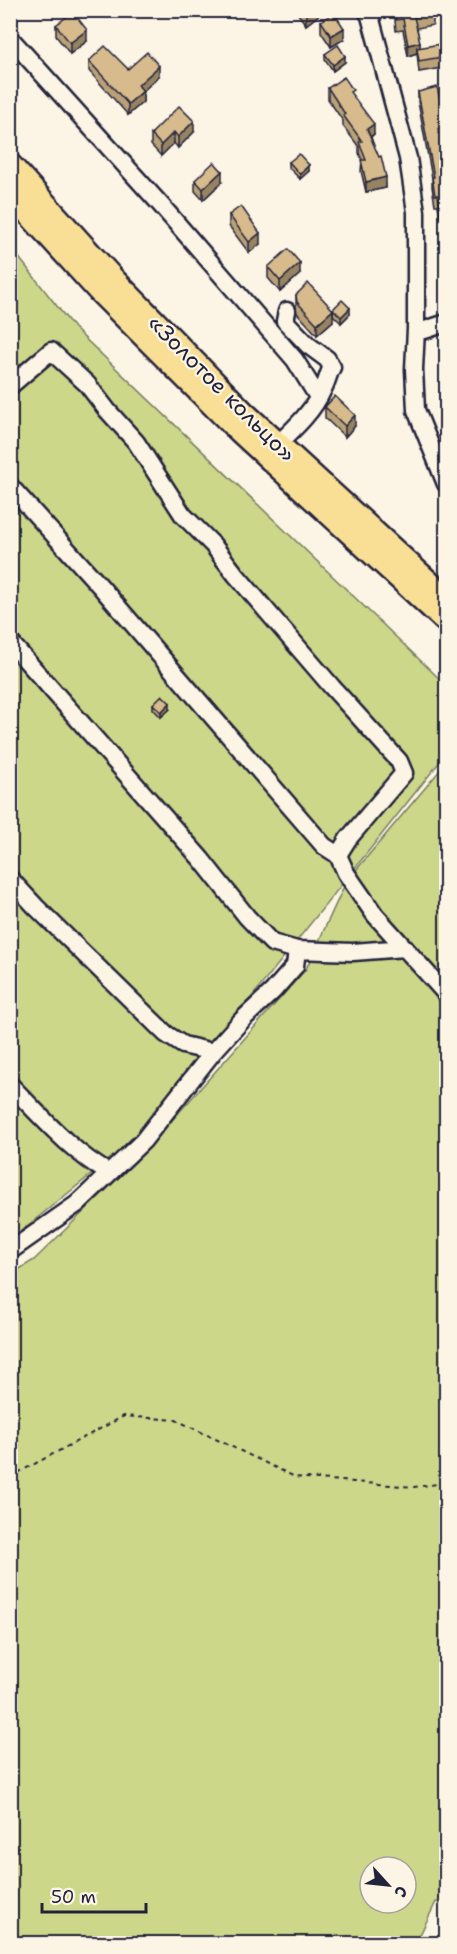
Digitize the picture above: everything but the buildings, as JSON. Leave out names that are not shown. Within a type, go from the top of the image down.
[{"type":"highway","name":"«Золотое кольцо»","points":[[10,165],[114,280],[243,412],[447,598]]},
{"type":"highway","name":"«Золотое кольцо»","points":[[10,193],[100,292],[232,424],[447,621]]},
{"type":"street","points":[[366,10],[370,16],[390,84],[408,158],[416,212],[414,369],[416,410],[447,484]]},
{"type":"street","points":[[10,38],[160,204],[295,360],[318,397]]},
{"type":"street","points":[[278,444],[308,413],[332,367],[327,359],[308,345],[285,321],[287,311]]},
{"type":"street","points":[[416,329],[424,330],[447,323]]},
{"type":"street","points":[[10,386],[51,351],[87,384],[106,410],[136,442],[183,515],[213,545],[332,687],[399,760],[404,773],[348,839],[338,855]]},
{"type":"street","points":[[10,486],[100,586],[324,846],[338,855],[346,873],[375,915],[447,994]]},
{"type":"street","points":[[10,642],[272,943],[297,950],[353,952],[405,948]]},
{"type":"street","points":[[10,879],[166,1034],[183,1045],[213,1052]]},
{"type":"street","points":[[10,1251],[77,1204],[143,1141],[213,1052],[295,966],[297,950]]},
{"type":"street","points":[[10,1085],[76,1150],[108,1173]]},
{"type":"path","points":[[10,1477],[124,1416],[176,1420],[295,1477],[414,1487],[447,1483]]},
{"type":"green space","points":[[10,246],[74,328],[446,685],[446,754],[144,1132],[11,1239]]},
{"type":"green space","points":[[446,763],[446,1904],[436,1902],[416,1943],[11,1943],[10,1275],[34,1260],[136,1161],[306,969],[346,882]]}]
